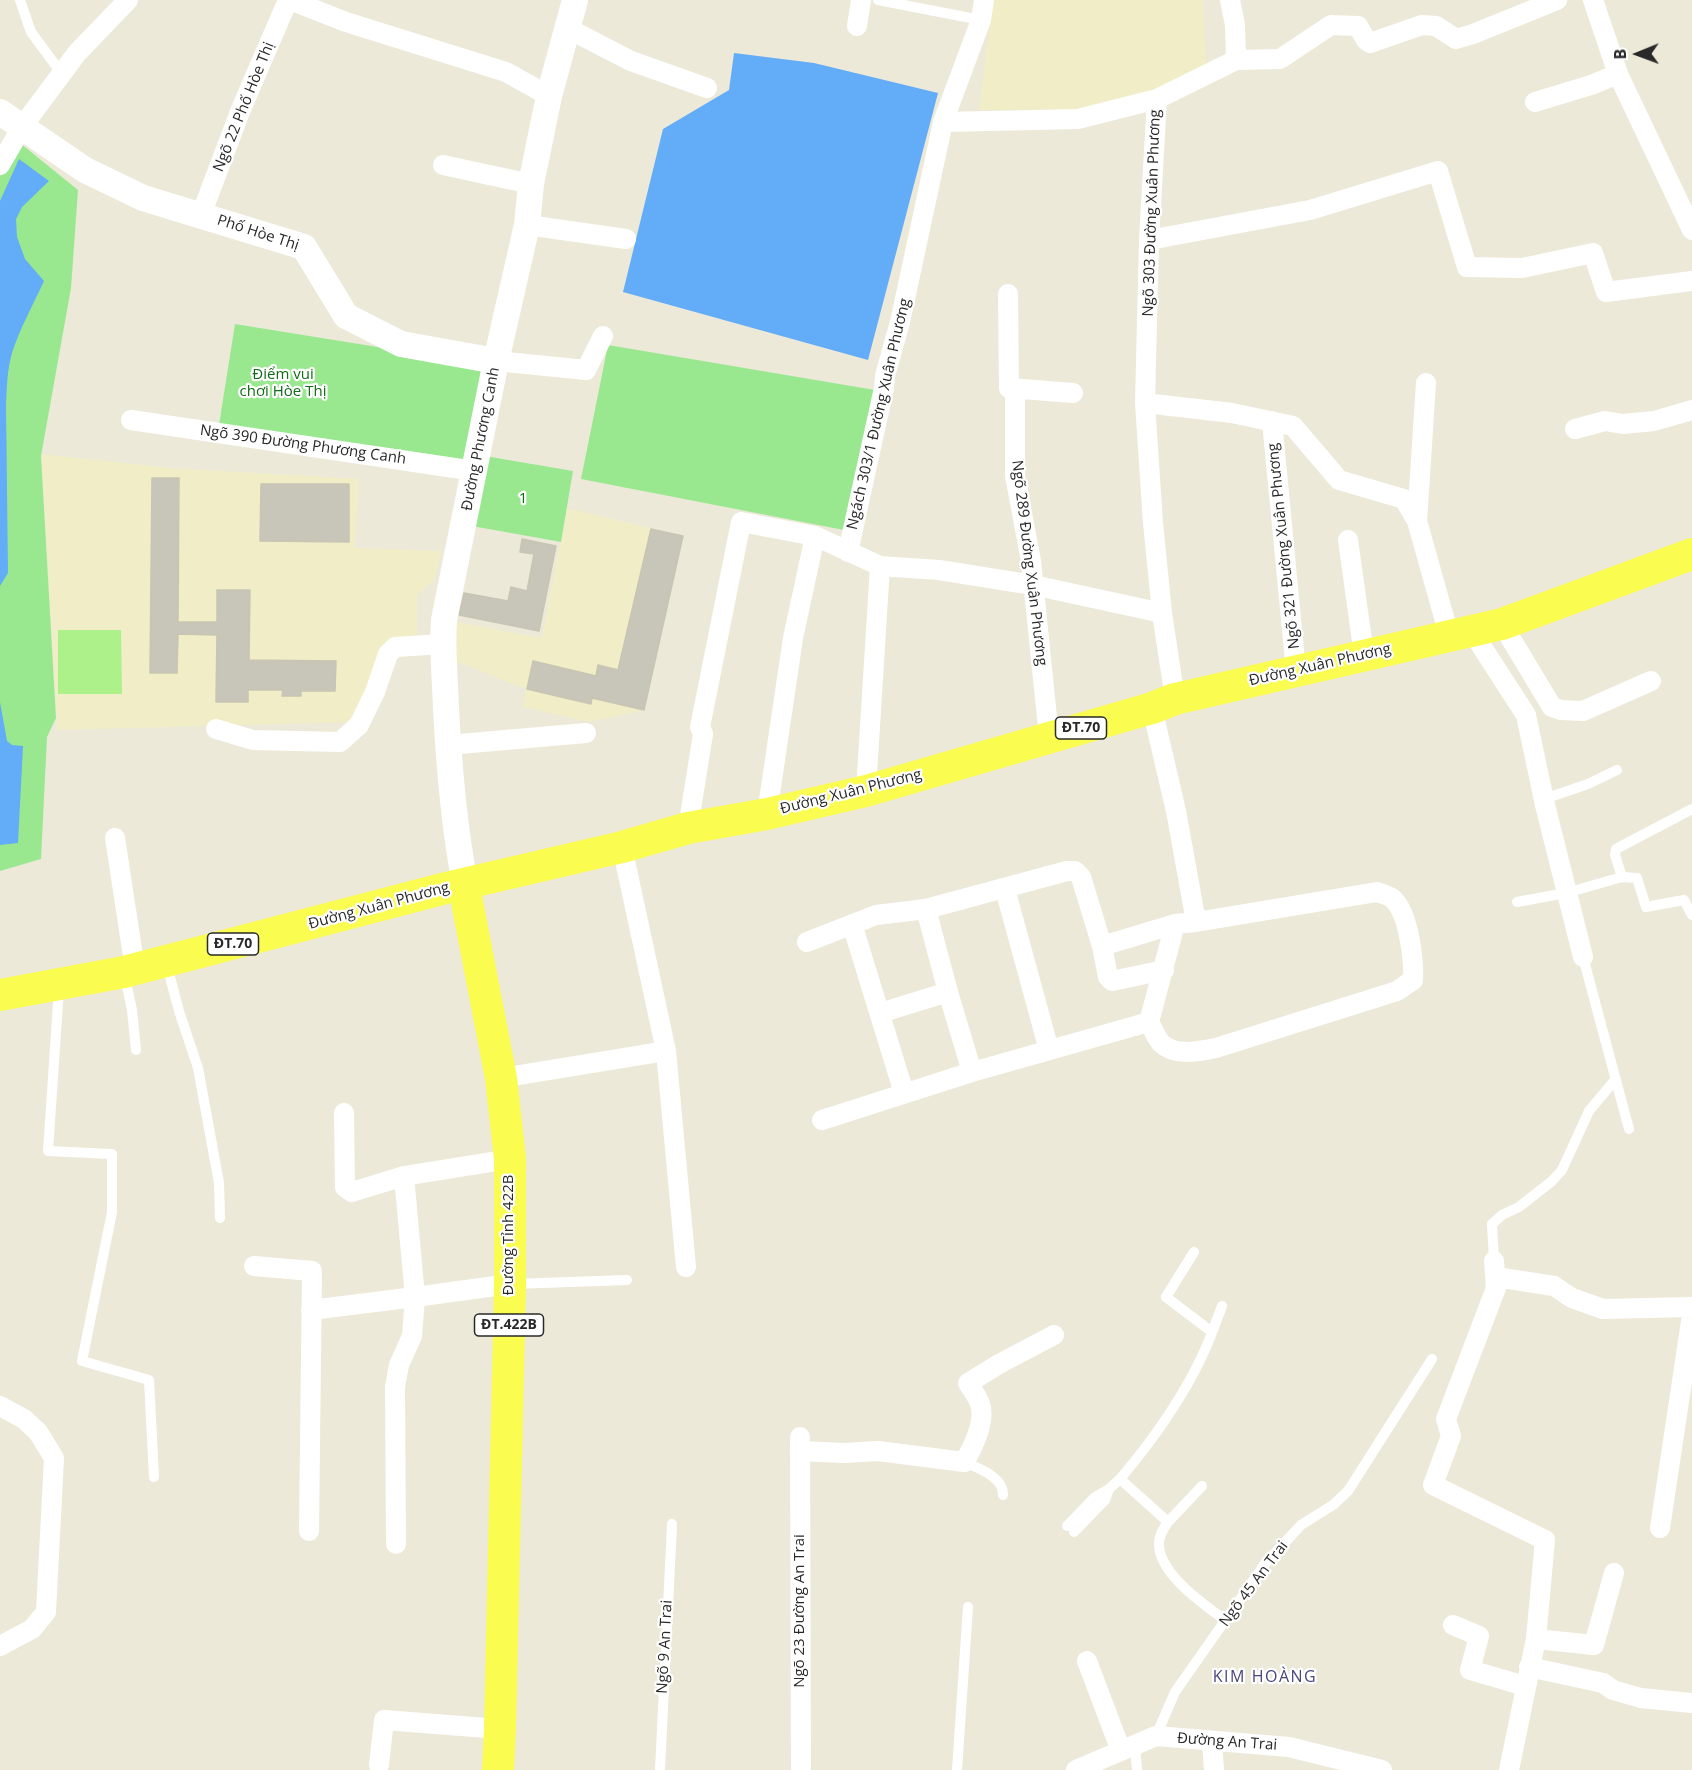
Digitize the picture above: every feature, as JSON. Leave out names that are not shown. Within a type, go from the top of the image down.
[{"type":"main road","name":"Đường Xuân Phương","points":[[0,995],[130,971],[465,884],[622,847],[688,828],[767,814],[866,790],[1164,704],[1460,632],[1502,624],[1692,554]]},
{"type":"main road","name":"Đường Tỉnh 422B","points":[[465,884],[501,1078],[510,1159],[510,1284],[498,1770]]},
{"type":"street","points":[[0,165],[22,128],[77,53],[129,0]]},
{"type":"street","points":[[289,0],[346,22],[506,72],[549,96]]},
{"type":"street","name":"Ngõ 22 Phố Hòe Thị","points":[[201,215],[241,110],[289,0]]},
{"type":"street","name":"Đường Phương Canh","points":[[465,884],[460,859],[448,745],[444,620],[476,471],[496,361],[527,225],[531,184],[549,96],[575,0]]},
{"type":"street","points":[[857,26],[861,0]]},
{"type":"street","name":"Ngách 303/1 Đường Xuân Phương","points":[[848,552],[885,376],[900,322],[943,122],[981,20],[984,0]]},
{"type":"street","points":[[1230,0],[1235,25],[1236,60]]},
{"type":"street","name":"Ngõ 303 Đường Xuân Phương","points":[[1196,922],[1176,812],[1164,704],[1162,613],[1145,403],[1149,240],[1157,99],[1236,60],[1280,59],[1333,24],[1358,26],[1370,43],[1422,25],[1436,26],[1453,38],[1459,39],[1557,0]]},
{"type":"street","points":[[1593,0],[1618,74],[1692,230]]},
{"type":"street","points":[[569,29],[631,61],[707,88]]},
{"type":"street","points":[[1535,102],[1618,74]]},
{"type":"street","points":[[943,122],[1078,119],[1157,99]]},
{"type":"street","name":"Phố Hòe Thị","points":[[0,112],[94,175],[143,198],[304,247],[346,316],[401,344],[496,361]]},
{"type":"street","points":[[443,165],[531,184]]},
{"type":"street","points":[[1149,240],[1310,210],[1438,171],[1467,267],[1522,268],[1593,253],[1606,292],[1692,281]]},
{"type":"street","points":[[527,225],[626,239]]},
{"type":"street","name":"Ngõ 289 Đường Xuân Phương","points":[[1008,294],[1009,388],[1015,389],[1015,476],[1031,561],[1049,737]]},
{"type":"street","points":[[496,361],[586,370],[603,336]]},
{"type":"street","points":[[1418,521],[1426,383]]},
{"type":"street","points":[[1015,389],[1073,393]]},
{"type":"street","points":[[1145,403],[1232,413],[1293,426],[1339,480],[1404,499],[1418,521],[1460,632],[1526,716],[1566,893],[1583,957]]},
{"type":"street","points":[[1575,429],[1605,422],[1654,421],[1692,410]]},
{"type":"street","name":"Ngõ 390 Đường Phương Canh","points":[[131,420],[476,471]]},
{"type":"street","name":"Ngõ 321 Đường Xuân Phương","points":[[1272,421],[1296,671]]},
{"type":"street","points":[[688,828],[703,734],[700,727],[741,522],[815,536],[880,566],[939,570],[1033,585],[1162,613]]},
{"type":"street","points":[[767,814],[793,638],[815,536]]},
{"type":"street","points":[[1348,540],[1364,655]]},
{"type":"street","points":[[866,790],[880,566]]},
{"type":"street","points":[[1502,624],[1552,707],[1561,710],[1583,711],[1651,681]]},
{"type":"street","points":[[216,729],[254,740],[340,741],[359,725],[375,692],[388,654],[395,647],[443,644]]},
{"type":"street","points":[[448,745],[586,733]]},
{"type":"street","points":[[115,838],[130,971]]},
{"type":"street","points":[[622,847],[666,1051],[686,1267]]},
{"type":"street","points":[[807,942],[876,915],[926,909],[1067,871],[1075,871],[1081,877],[1102,946],[1108,977],[1112,981],[1164,970]]},
{"type":"street","points":[[1005,889],[1049,1050]]},
{"type":"street","points":[[1102,946],[1175,924],[1377,892],[1394,900],[1403,916],[1414,968],[1413,980],[1397,991],[1216,1048],[1189,1052],[1168,1048],[1160,1042],[1149,1022],[1175,924]]},
{"type":"street","points":[[926,909],[972,1072]]},
{"type":"street","points":[[852,924],[904,1093]]},
{"type":"street","points":[[880,1013],[948,992]]},
{"type":"street","points":[[822,1120],[972,1072],[1149,1022]]},
{"type":"street","points":[[501,1078],[666,1051]]},
{"type":"street","points":[[344,1113],[345,1187],[352,1192],[404,1176],[510,1159]]},
{"type":"street","points":[[396,1544],[395,1387],[399,1365],[412,1336],[415,1297],[404,1176]]},
{"type":"street","points":[[255,1266],[312,1270],[309,1531]]},
{"type":"street","points":[[1509,1770],[1536,1639],[1545,1540],[1433,1485],[1451,1436],[1446,1419],[1496,1288],[1495,1269],[1554,1286],[1572,1298],[1603,1309],[1692,1307]]},
{"type":"street","points":[[311,1310],[510,1284]]},
{"type":"street","points":[[1660,1528],[1692,1315]]},
{"type":"street","points":[[964,1462],[971,1451],[979,1429],[981,1405],[968,1383],[1054,1335]]},
{"type":"street","points":[[0,1406],[24,1419],[38,1432],[54,1458],[46,1612],[32,1629],[0,1646]]},
{"type":"street","name":"Ngõ 23 Đường An Trai","points":[[801,1770],[800,1444],[844,1453],[878,1451],[964,1462]]},
{"type":"street","points":[[1536,1639],[1594,1645],[1614,1573]]},
{"type":"street","points":[[1453,1625],[1479,1636],[1470,1670],[1603,1683],[1613,1690],[1641,1698],[1692,1703]]},
{"type":"street","points":[[1087,1661],[1128,1748]]},
{"type":"street","points":[[379,1765],[384,1720],[500,1729]]},
{"type":"street","name":"Đường An Trai","points":[[1076,1770],[1156,1736],[1289,1746],[1382,1770]]},
{"type":"street","points":[[1212,1741],[1214,1770]]},
{"type":"lane","points":[[20,0],[31,32],[62,74]]},
{"type":"lane","points":[[878,0],[981,20]]},
{"type":"lane","points":[[1544,799],[1588,784],[1617,770]]},
{"type":"lane","points":[[1622,877],[1615,855],[1616,849],[1692,809]]},
{"type":"lane","points":[[1517,902],[1566,893],[1622,877],[1636,879],[1646,907],[1683,900],[1692,915]]},
{"type":"lane","points":[[1583,957],[1629,1129]]},
{"type":"lane","points":[[166,962],[198,1068],[219,1183],[220,1218]]},
{"type":"lane","points":[[130,971],[136,1050]]},
{"type":"lane","points":[[60,985],[48,1151],[112,1154],[112,1212],[82,1361],[149,1380],[154,1477]]},
{"type":"lane","points":[[1495,1269],[1492,1224],[1502,1215],[1520,1207],[1562,1170],[1589,1111],[1616,1080]]},
{"type":"lane","points":[[1194,1252],[1166,1297],[1212,1332]]},
{"type":"lane","points":[[510,1284],[627,1280]]},
{"type":"lane","points":[[1070,1529],[1095,1497],[1120,1479],[1154,1438],[1189,1382],[1222,1306]]},
{"type":"lane","name":"Ngõ 45 An Trai","points":[[1156,1736],[1175,1692],[1264,1565],[1300,1525],[1333,1505],[1348,1491],[1432,1359]]},
{"type":"lane","points":[[964,1462],[985,1471],[998,1482],[1004,1495]]},
{"type":"lane","points":[[1120,1479],[1168,1522]]},
{"type":"lane","points":[[1202,1486],[1168,1522],[1161,1534],[1159,1545],[1164,1563],[1192,1596],[1225,1620]]},
{"type":"lane","name":"Ngõ 9 An Trai","points":[[660,1770],[672,1524]]},
{"type":"lane","points":[[957,1770],[968,1607]]},
{"type":"lane","points":[[1128,1748],[1137,1770]]},
{"type":"shaded area","points":[[993,0],[1203,0],[1206,68],[1155,92],[1080,109],[979,110]]},
{"type":"shaded area","points":[[41,454],[170,468],[359,479],[355,548],[441,551],[435,579],[417,595],[417,646],[383,647],[351,722],[57,730]]},
{"type":"shaded area","points":[[567,508],[683,536],[644,710],[589,722],[522,707],[526,689],[453,660],[457,622],[542,638]]},
{"type":"green space","points":[[20,143],[78,190],[71,288],[41,456],[56,718],[47,737],[41,859],[0,871],[0,176]]},
{"type":"green space","name":"Điểm vui chơi Hòe Thị","points":[[235,324],[489,365],[472,467],[219,425]]},
{"type":"green space","points":[[608,345],[875,390],[844,530],[581,479]]},
{"type":"green space","name":"1","points":[[485,456],[573,471],[561,542],[472,526]]},
{"type":"green space","points":[[58,630],[121,630],[122,694],[58,694]]},
{"type":"water","points":[[734,53],[814,63],[938,93],[868,360],[623,292],[663,129],[729,90]]},
{"type":"water","points":[[19,159],[49,181],[22,207],[16,219],[17,237],[25,259],[44,281],[15,344],[8,372],[6,404],[8,573],[0,586],[0,201]]},
{"type":"water","points":[[0,702],[7,741],[12,745],[23,746],[18,843],[0,845]]},
{"type":"building","points":[[152,478],[179,478],[178,622],[217,622],[217,590],[250,590],[249,660],[336,661],[335,691],[301,691],[301,696],[282,696],[283,690],[248,690],[248,702],[216,702],[217,635],[178,634],[177,673],[150,673]]},
{"type":"building","points":[[261,484],[349,484],[349,542],[260,541]]},
{"type":"building","points":[[651,529],[683,536],[644,710],[592,698],[591,704],[527,689],[533,661],[596,676],[598,665],[618,670]]},
{"type":"building","points":[[522,539],[556,546],[539,631],[459,615],[464,593],[508,601],[511,587],[527,591],[534,554],[520,552]]},
{"type":"district","name":"KIM HOÀNG","points":[[1265,1677]]}]
